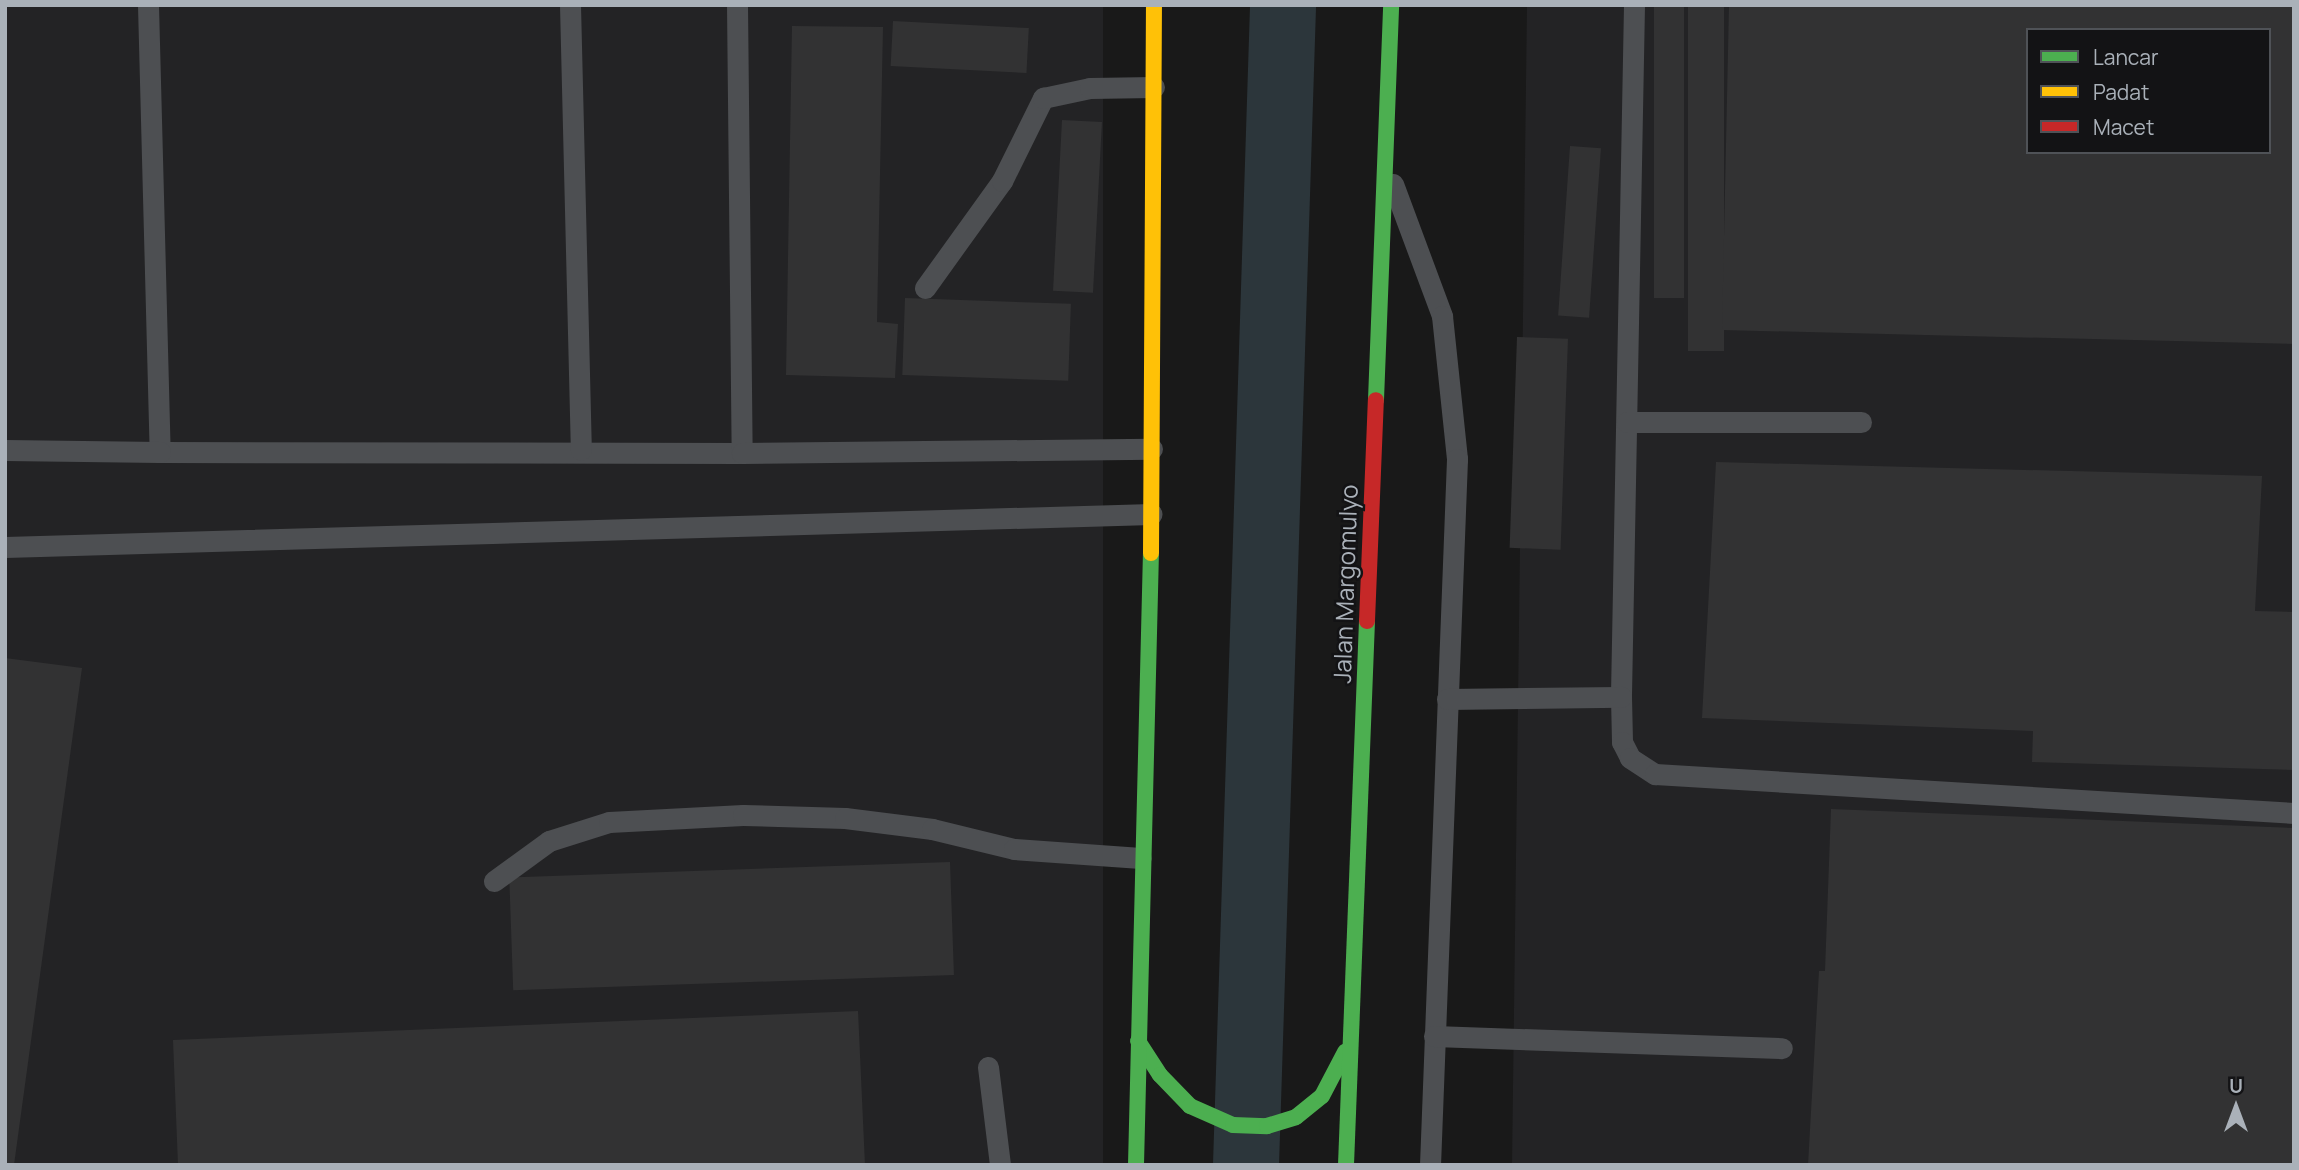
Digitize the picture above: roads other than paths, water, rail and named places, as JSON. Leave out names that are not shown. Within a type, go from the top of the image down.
[{"type":"main road","points":[[1136,1165],[1141,858],[1152,514],[1154,5]]},
{"type":"main road","name":"Jalan Margomulyo","points":[[1346,1165],[1391,5]]},
{"type":"main road","points":[[1138,1041],[1160,1075],[1206,1117],[1233,1125],[1267,1126],[1296,1117],[1331,1082],[1349,1045]]},
{"type":"lane","points":[[148,5],[160,452]]},
{"type":"lane","points":[[570,5],[581,450]]},
{"type":"lane","points":[[737,5],[742,453]]},
{"type":"lane","points":[[1634,5],[1621,697],[1622,741],[1630,758],[1655,774],[2294,813]]},
{"type":"lane","points":[[925,288],[1002,181],[1044,97],[1090,88],[1154,87]]},
{"type":"lane","points":[[1385,162],[1442,316],[1457,459],[1430,1165]]},
{"type":"lane","points":[[1627,422],[1861,422]]},
{"type":"lane","points":[[5,450],[581,450],[742,453],[1152,449]]},
{"type":"lane","points":[[5,547],[1152,514]]},
{"type":"lane","points":[[1447,699],[1621,697]]},
{"type":"lane","points":[[494,881],[550,841],[609,822],[743,815],[845,818],[932,829],[1014,849],[1141,858]]},
{"type":"lane","points":[[1434,1036],[1782,1048]]},
{"type":"lane","points":[[988,1067],[1000,1165]]},
{"type":"waterway","points":[[1246,1165],[1283,5]]}]
